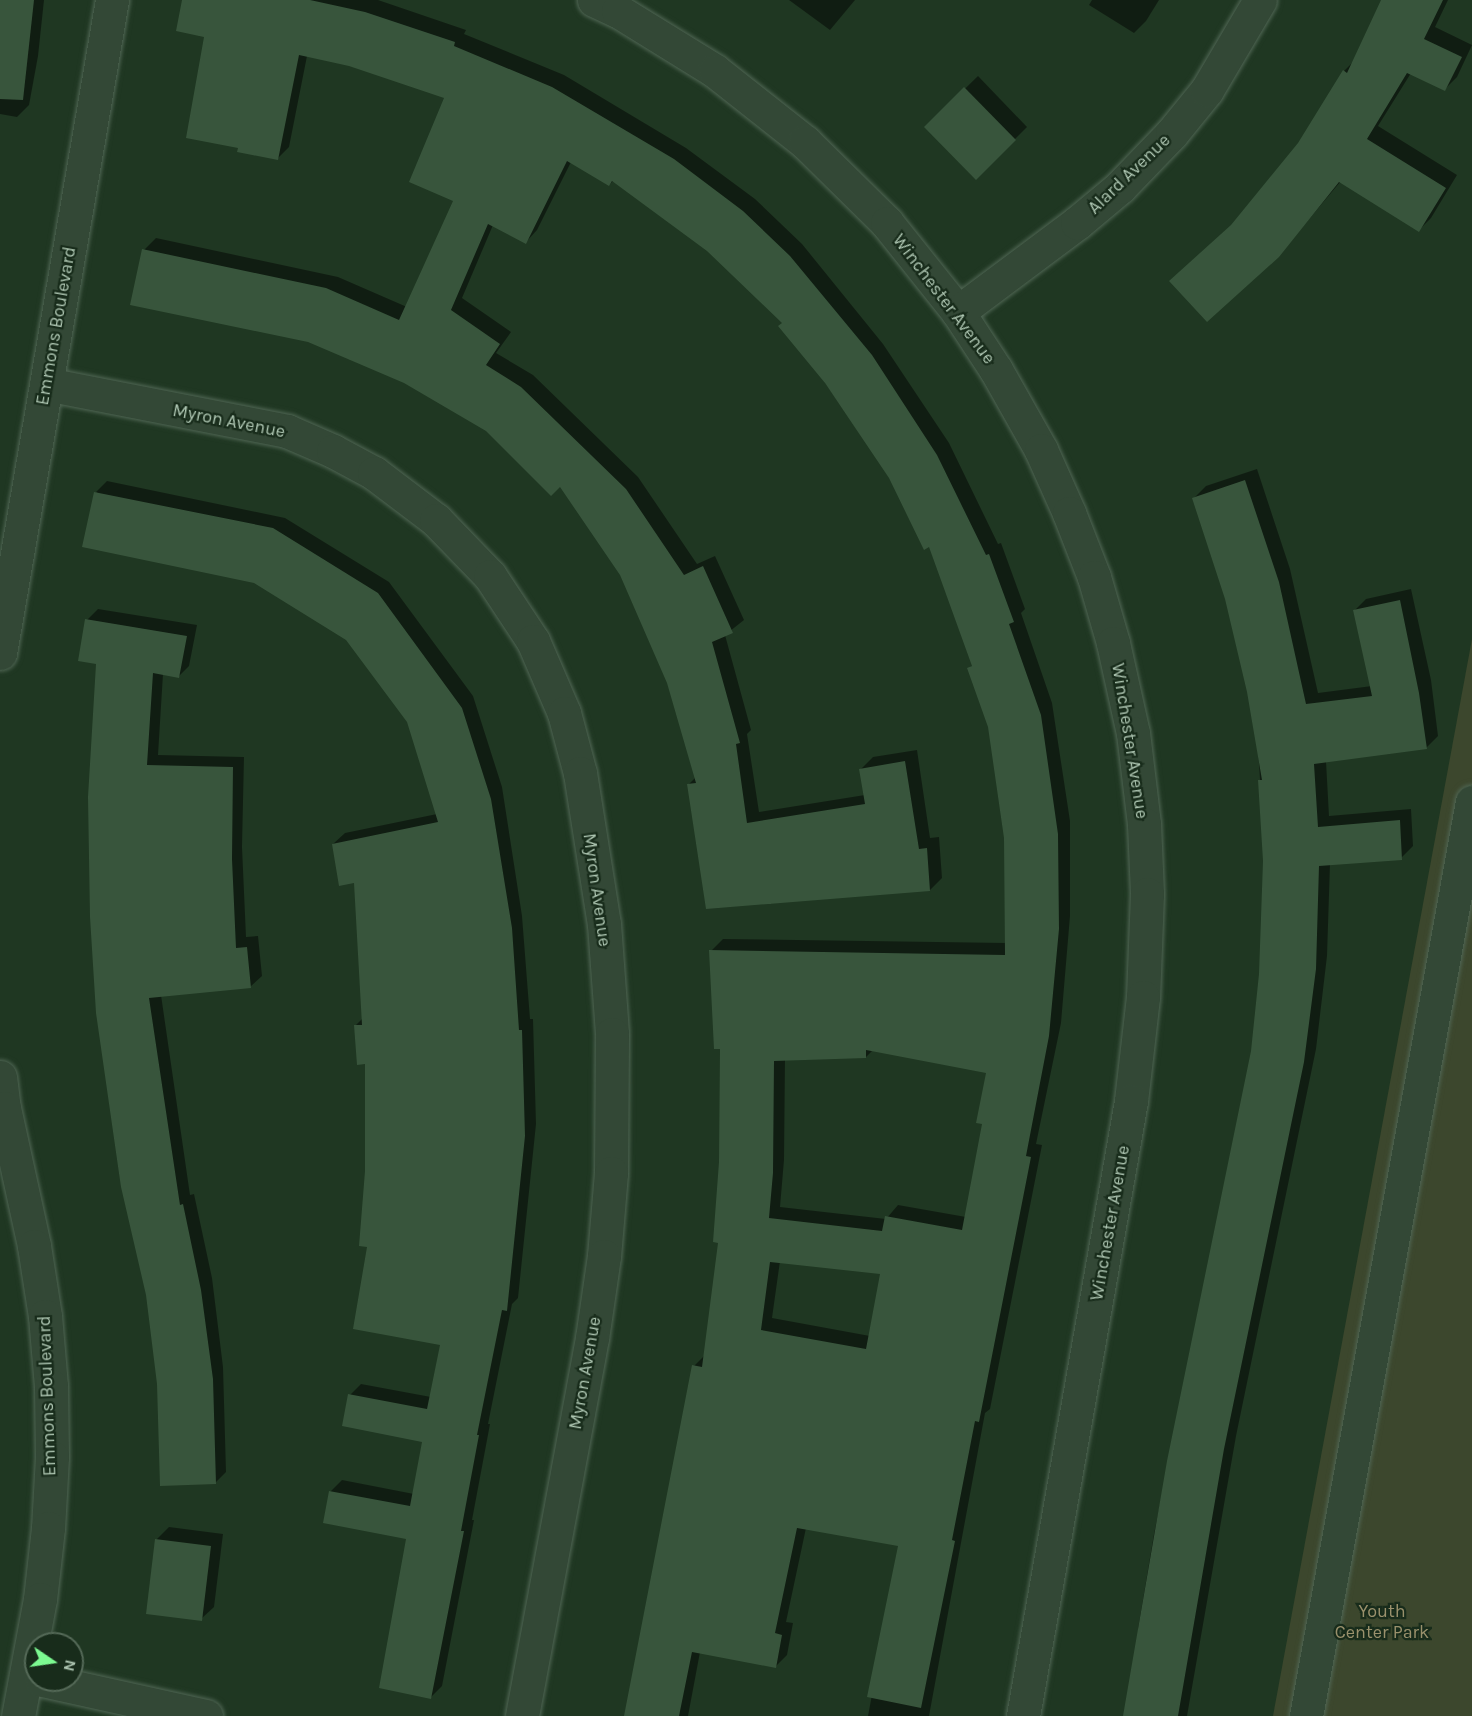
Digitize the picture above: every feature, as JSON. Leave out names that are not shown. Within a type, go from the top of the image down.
[{"type":"street","name":"Emmons Boulevard","points":[[0,653],[112,0]]},
{"type":"street","name":"Winchester Avenue","points":[[594,0],[618,11],[715,72],[805,142],[887,223],[958,312],[996,370],[1041,450],[1094,577],[1113,643],[1133,733],[1144,824],[1147,894],[1143,997],[1131,1101],[1023,1716]]},
{"type":"street","name":"Alard Avenue","points":[[958,312],[1077,223],[1135,171],[1172,133],[1207,90],[1247,26],[1260,0]]},
{"type":"street","name":"Myron Avenue","points":[[46,384],[286,431],[333,451],[374,473],[436,520],[490,576],[533,642],[564,713],[580,773],[604,924],[612,1034],[611,1173],[604,1256],[592,1338],[522,1716]]},
{"type":"street","points":[[1306,1716],[1472,802]]},
{"type":"street","name":"Emmons Boulevard","points":[[0,1077],[13,1218],[45,1316],[51,1386],[52,1457],[48,1528],[34,1632]]},
{"type":"street","name":"Emmons Boulevard","points":[[18,1716],[24,1686]]},
{"type":"street","points":[[84,1689],[206,1716]]},
{"type":"green space","name":"Youth Center Park","points":[[1472,639],[1472,1716],[1273,1716]]},
{"type":"building","points":[[0,0],[34,0],[23,100],[0,99]]},
{"type":"building","points":[[182,0],[310,0],[365,12],[455,42],[454,46],[552,87],[674,159],[743,211],[790,256],[872,355],[937,455],[986,555],[989,554],[1014,622],[1009,624],[1041,715],[1058,834],[1059,929],[1049,1036],[1026,1156],[1031,1157],[979,1422],[975,1421],[952,1540],[955,1541],[921,1708],[867,1697],[898,1546],[797,1528],[775,1633],[782,1635],[776,1668],[692,1652],[679,1716],[624,1716],[692,1365],[702,1367],[718,1243],[713,1242],[719,1162],[720,1049],[714,1049],[709,950],[1005,955],[1004,838],[988,727],[967,668],[972,666],[929,547],[924,550],[889,478],[825,383],[778,326],[782,323],[707,251],[612,181],[609,186],[567,161],[526,244],[488,224],[451,310],[500,344],[486,365],[521,387],[626,489],[684,575],[703,566],[733,633],[712,642],[740,743],[736,744],[747,823],[865,804],[859,769],[905,761],[919,849],[927,848],[930,891],[706,909],[687,784],[696,783],[667,683],[620,575],[560,487],[551,496],[486,431],[404,383],[308,342],[130,305],[142,249],[326,288],[399,320],[453,201],[409,182],[444,98],[349,66],[299,55],[278,160],[237,152],[238,148],[186,138],[204,37],[176,31]],"holes":[[[866,1050],[986,1073],[976,1123],[982,1124],[962,1230],[885,1216],[882,1231],[769,1218],[773,1173],[774,1061],[866,1058]],[[770,1262],[880,1274],[866,1349],[761,1330]]]},
{"type":"building","points":[[1381,0],[1443,0],[1424,39],[1462,57],[1445,91],[1407,73],[1367,139],[1446,188],[1419,232],[1339,182],[1279,257],[1207,322],[1169,281],[1231,225],[1298,143],[1343,70],[1347,73]]},
{"type":"building","points":[[964,87],[1016,140],[976,180],[924,127]]},
{"type":"building","points":[[1245,480],[1279,582],[1306,704],[1372,696],[1353,610],[1400,600],[1419,693],[1427,749],[1314,764],[1318,827],[1400,820],[1402,860],[1319,866],[1316,969],[1304,1062],[1224,1449],[1178,1716],[1123,1716],[1167,1461],[1251,1051],[1259,974],[1263,861],[1258,780],[1262,780],[1247,692],[1225,599],[1192,498]]},
{"type":"building","points":[[94,492],[273,528],[378,593],[462,708],[491,799],[512,928],[519,1030],[522,1030],[525,1136],[507,1311],[502,1310],[477,1435],[479,1435],[461,1531],[464,1531],[431,1699],[379,1688],[406,1539],[323,1523],[329,1491],[410,1506],[422,1442],[342,1426],[348,1394],[427,1409],[440,1345],[353,1329],[367,1247],[359,1246],[365,1171],[365,1064],[357,1065],[354,1025],[362,1025],[354,883],[339,886],[332,844],[438,822],[407,722],[346,640],[254,583],[82,547]]},
{"type":"building","points":[[85,619],[187,636],[179,678],[153,673],[147,765],[233,767],[232,859],[236,948],[247,947],[251,988],[149,998],[180,1205],[183,1204],[201,1290],[213,1379],[216,1484],[160,1486],[157,1384],[146,1295],[121,1187],[96,1013],[90,917],[88,797],[96,664],[78,661]]},
{"type":"building","points":[[155,1539],[211,1546],[202,1621],[146,1614]]}]
